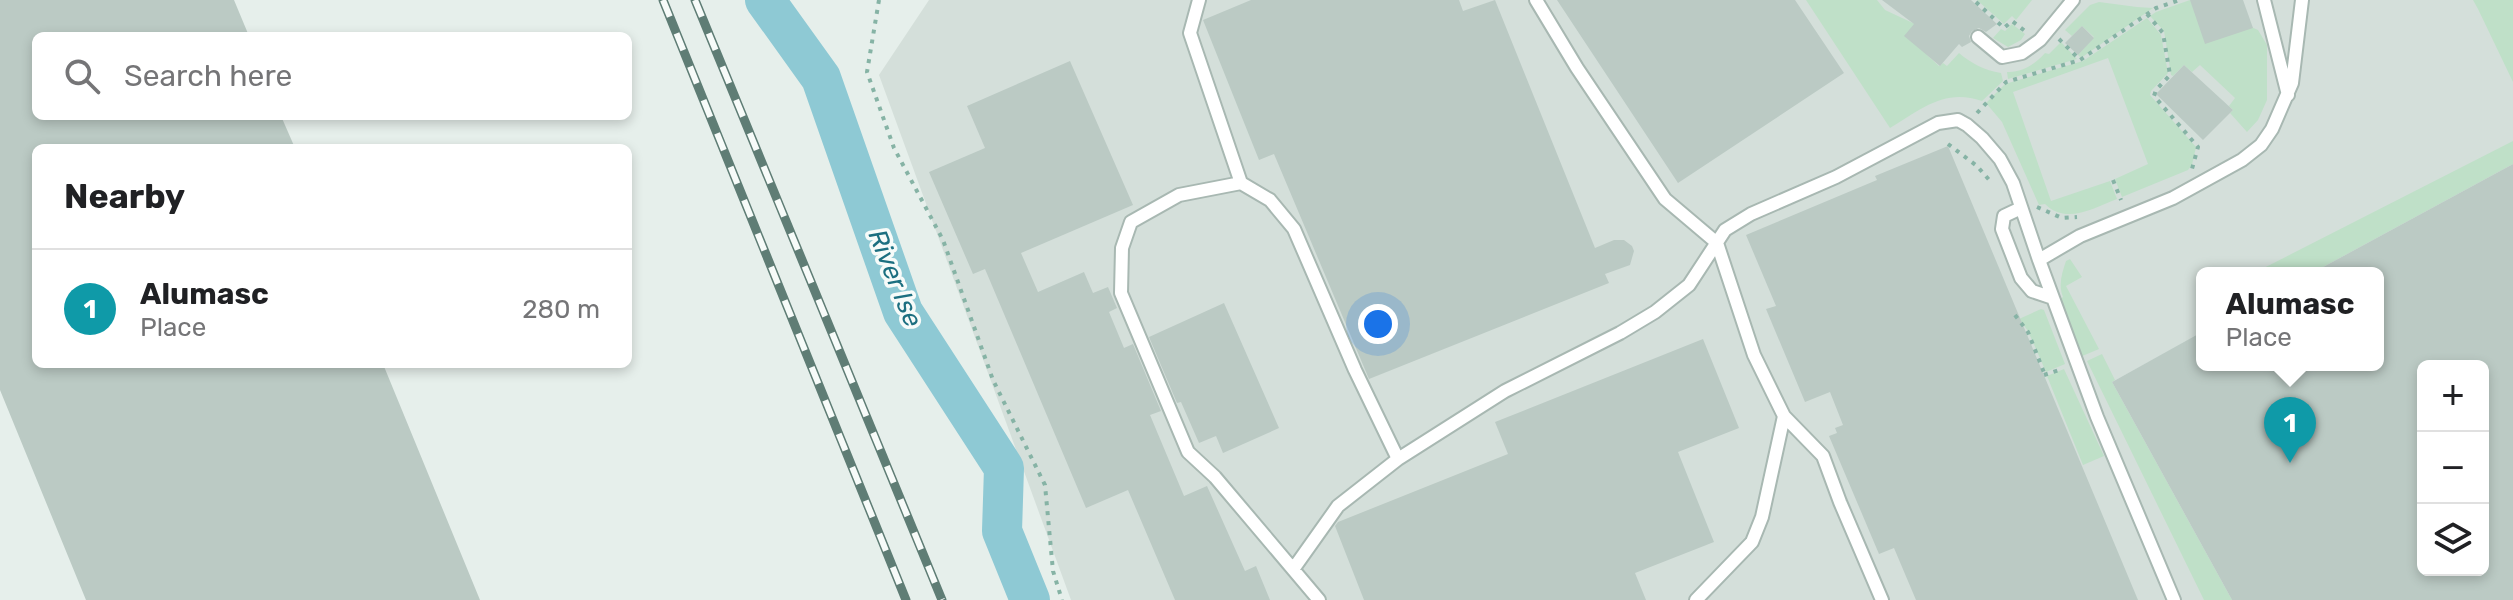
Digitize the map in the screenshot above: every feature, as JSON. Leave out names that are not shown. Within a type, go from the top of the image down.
[{"type":"lane","points":[[1199,0],[1190,33],[1241,183],[1270,200],[1294,229],[1355,370],[1398,459]]},
{"type":"lane","points":[[1536,0],[1577,68],[1665,199],[1717,243],[1754,355],[1784,416],[1823,456],[1882,600]]},
{"type":"lane","points":[[1978,37],[2002,57],[2022,53],[2038,42],[2073,0]]},
{"type":"lane","points":[[2264,0],[2288,95]]},
{"type":"lane","points":[[2039,260],[2080,236],[2173,198],[2242,160],[2261,145],[2272,129],[2292,83],[2302,0]]},
{"type":"lane","points":[[1294,568],[1338,506],[1398,459],[1505,391],[1655,312],[1689,285],[1725,230],[1751,214],[1836,177],[1938,123],[1958,120],[1982,138],[2000,159],[2013,183],[2097,417],[2174,600]]},
{"type":"lane","points":[[1241,183],[1179,195],[1131,222],[1122,248],[1121,293],[1188,452],[1215,477],[1319,600]]},
{"type":"lane","points":[[2021,208],[2004,216],[2002,229],[2008,247],[2021,278],[2032,291],[2053,298]]},
{"type":"lane","points":[[1696,600],[1752,542],[1762,517],[1784,416]]},
{"type":"path","points":[[879,0],[867,72],[894,148],[943,240],[993,380],[1045,485],[1053,571],[1062,600]]},
{"type":"path","points":[[2006,82],[2080,60],[2156,8],[2180,0]]},
{"type":"path","points":[[1976,2],[2004,28],[2012,21],[2038,42]]},
{"type":"path","points":[[2147,14],[2163,33],[2170,75],[2154,96],[2198,147],[2191,170]]},
{"type":"path","points":[[2049,29],[2080,60]]},
{"type":"path","points":[[2113,180],[2121,200]]},
{"type":"path","points":[[2110,204],[2133,195]]},
{"type":"path","points":[[2044,208],[2062,218],[2076,218],[2087,213]]},
{"type":"path","points":[[2015,315],[2028,332],[2045,375]]},
{"type":"shaded area","points":[[929,0],[2513,0],[2513,164],[2323,267],[2196,267],[2196,336],[2112,382],[2232,600],[1071,600],[879,75]]},
{"type":"green space","points":[[1806,0],[1877,0],[1885,10],[1915,24],[1927,55],[1939,66],[1943,63],[1947,66],[1959,53],[1978,66],[2001,73],[2003,81],[1982,101],[1956,97],[1934,102],[1890,128]]},
{"type":"green space","points":[[1977,0],[2032,0],[2016,20],[2012,16],[2004,24]]},
{"type":"green space","points":[[2190,0],[2258,30],[2267,45],[2267,100],[2258,120],[2247,132],[2230,113],[2233,110],[2229,106],[2235,98],[2200,65],[2192,72],[2184,65],[2171,75],[2164,31],[2150,16]]},
{"type":"green space","points":[[2473,0],[2513,0],[2513,82],[2478,9]]},
{"type":"green space","points":[[2099,2],[2153,8],[2081,58],[2078,55],[2094,37],[2082,26],[2072,36],[2065,30],[2090,5]]},
{"type":"green space","points":[[2147,18],[2161,35],[2168,73],[2150,95],[2196,147],[2192,165],[2188,170],[2122,197],[2115,179],[2148,164],[2108,58],[2013,92],[2051,201],[2110,181],[2117,199],[2071,214],[2053,210],[2045,204],[2039,205],[2002,122],[1986,103],[2005,84],[2083,61]]},
{"type":"green space","points":[[2012,24],[2025,34],[2021,40],[2008,47],[1993,38],[2001,29],[2005,31]]},
{"type":"green space","points":[[2061,42],[2077,59],[2008,79],[2007,72],[2028,67]]},
{"type":"green space","points":[[2513,141],[2513,164],[2323,267],[2266,267]]},
{"type":"green space","points":[[2070,259],[2082,277],[2066,286],[2099,349],[2080,357],[2059,300],[2063,297],[2063,270]]},
{"type":"green space","points":[[2041,309],[2065,364],[2046,372],[2028,331],[2019,319]]},
{"type":"green space","points":[[2102,354],[2115,380],[2112,382],[2232,600],[2204,600],[2087,361]]},
{"type":"green space","points":[[2064,369],[2104,456],[2083,465],[2047,376]]},
{"type":"building","points":[[0,0],[234,0],[247,32],[32,32],[32,120],[283,120],[293,144],[32,144],[32,368],[385,368],[480,600],[86,600],[0,390]]},
{"type":"building","points":[[1251,0],[1459,0],[1463,11],[1495,0],[1595,248],[1614,240],[1624,240],[1634,251],[1630,265],[1605,274],[1609,283],[1369,379],[1274,154],[1259,160],[1203,20]]},
{"type":"building","points":[[1557,0],[1795,0],[1844,73],[1678,183]]},
{"type":"building","points":[[1882,0],[1971,0],[1997,24],[1986,32],[1979,28],[1972,31],[1969,36],[1971,42],[1962,47],[1959,44],[1940,66],[1904,36],[1914,24]]},
{"type":"building","points":[[2190,0],[2243,0],[2253,28],[2205,44]]},
{"type":"building","points":[[2082,26],[2094,38],[2078,55],[2065,43]]},
{"type":"building","points":[[1070,61],[1133,205],[1021,253],[1038,292],[1084,272],[1093,293],[1108,287],[1117,308],[1109,312],[1124,348],[1133,344],[1161,411],[1150,415],[1184,496],[1207,486],[1245,571],[1256,566],[1270,600],[1175,600],[1128,490],[1086,508],[985,269],[973,274],[929,172],[985,148],[967,106]]},
{"type":"building","points":[[2184,65],[2233,110],[2203,140],[2156,94]]},
{"type":"building","points":[[1948,146],[2138,600],[1916,600],[1894,548],[1879,554],[1829,436],[1837,433],[1835,428],[1843,425],[1830,392],[1805,402],[1766,309],[1776,306],[1746,235],[1877,180],[1875,176]]},
{"type":"building","points":[[2513,164],[2513,600],[2232,600],[2112,382],[2196,335],[2196,371],[2384,371],[2384,267],[2323,267]]},
{"type":"building","points":[[1224,303],[1279,428],[1223,453],[1216,436],[1199,443],[1181,402],[1177,403],[1149,337]]},
{"type":"building","points":[[1703,339],[1739,428],[1678,452],[1714,542],[1635,573],[1646,600],[1364,600],[1335,526],[1338,522],[1508,454],[1495,422]]},
{"type":"waterway","name":"River Ise","points":[[765,0],[821,78],[903,312],[1004,468],[1002,531],[1030,600]]},
{"type":"railway","points":[[663,0],[906,600]]},
{"type":"railway","points":[[695,0],[942,600]]},
{"type":"place","name":"Alumasc","points":[[2290,463]]}]
